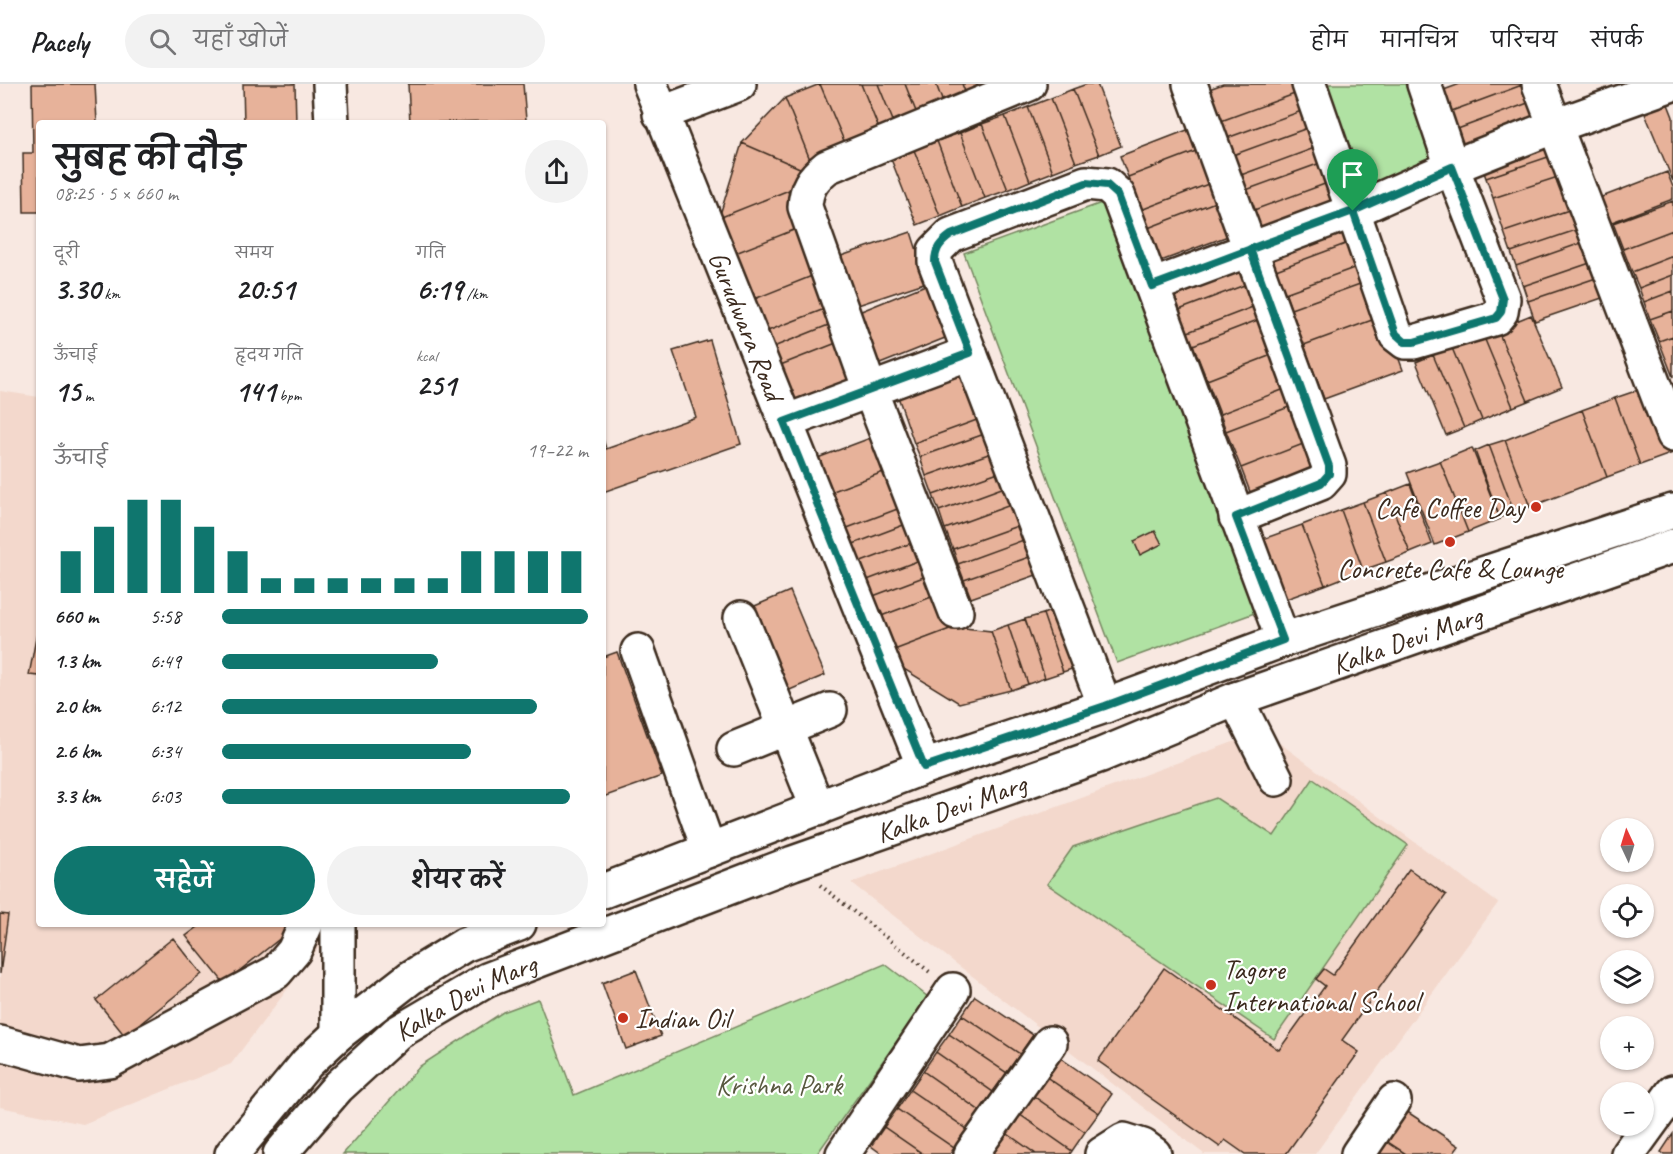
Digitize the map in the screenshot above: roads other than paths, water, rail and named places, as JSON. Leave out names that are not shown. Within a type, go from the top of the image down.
[{"type":"street","points":[[330,84],[332,120]]},
{"type":"street","points":[[655,99],[739,84]]},
{"type":"street","points":[[957,612],[870,390],[805,207],[806,192],[813,178],[827,167],[1029,84]]},
{"type":"street","points":[[1190,84],[1329,466],[1329,474],[1321,483],[1236,517]]},
{"type":"street","points":[[1309,84],[1396,334],[1400,338],[1414,342],[1496,318],[1501,312],[1503,299],[1452,167],[1424,84]]},
{"type":"street","points":[[1539,84],[1673,435]]},
{"type":"street","points":[[1152,286],[1353,211],[1452,167],[1555,126],[1672,84]]},
{"type":"street","name":"Gurudwara Road","points":[[655,99],[924,767]]},
{"type":"street","points":[[1105,706],[935,262],[935,251],[951,235],[1086,183],[1107,185],[1118,195],[1283,640]]},
{"type":"street","points":[[784,422],[970,353]]},
{"type":"street","name":"Kalka Devi Marg","points":[[606,890],[924,767],[1105,706],[1283,640],[1673,512]]},
{"type":"street","name":"Kalka Devi Marg","points":[[282,1152],[338,1087],[397,1033],[487,980],[793,863],[1101,755],[1236,699],[1673,546]]},
{"type":"street","points":[[741,618],[818,809]]},
{"type":"street","points":[[638,651],[709,850]]},
{"type":"street","points":[[1236,699],[1276,779]]},
{"type":"street","points":[[734,749],[830,710]]},
{"type":"street","points":[[0,1043],[79,1065],[110,1061],[276,972],[294,951],[305,927]]},
{"type":"street","points":[[338,927],[338,1034]]},
{"type":"street","name":"Kalka Devi Marg","points":[[232,1154],[307,1063],[338,1034],[410,978],[455,951],[512,927]]},
{"type":"street","points":[[843,1154],[953,990]]},
{"type":"street","points":[[971,1154],[1050,1043]]},
{"type":"street","points":[[1628,1154],[1673,1092]]},
{"type":"street","points":[[1358,1154],[1394,1101]]},
{"type":"street","points":[[256,1125],[282,1152]]},
{"type":"street","points":[[1101,1154],[1124,1140],[1143,1146],[1154,1154]]},
{"type":"place","name":"Cafe Coffee Day","points":[[1536,507]]},
{"type":"place","name":"Concrete Cafe & Lounge","points":[[1450,542]]},
{"type":"place","name":"Tagore International School","points":[[1211,985]]},
{"type":"place","name":"Indian Oil","points":[[623,1018]]},
{"type":"park label","name":"Krishna Park","points":[[779,1084]]}]
